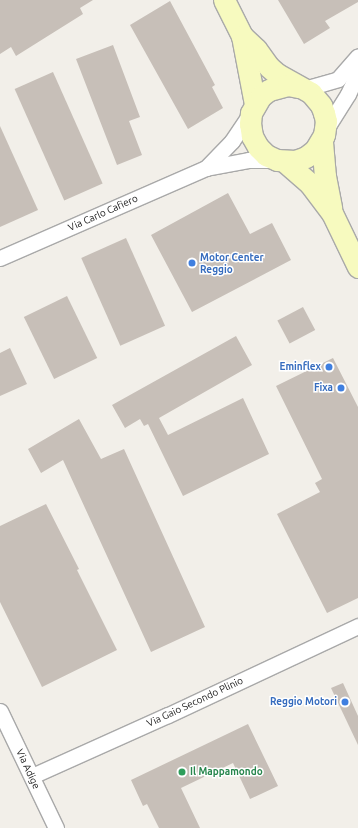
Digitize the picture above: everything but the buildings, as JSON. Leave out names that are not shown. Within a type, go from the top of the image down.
[{"type":"main road","points":[[224,0],[242,36],[253,108],[250,124],[255,141],[266,155],[280,161],[310,184],[332,213],[358,266]]},
{"type":"main road","points":[[242,36],[256,49],[269,67],[311,93],[321,105],[325,117],[325,176],[332,213]]},
{"type":"main road","points":[[253,108],[261,96],[278,87],[301,88]]},
{"type":"main road","points":[[280,161],[295,161],[306,157],[315,150],[324,135]]},
{"type":"street","points":[[301,88],[338,79],[358,56]]},
{"type":"street","points":[[324,135],[348,94],[358,73]]},
{"type":"street","name":"Via Carlo Cafiero","points":[[206,168],[232,141],[253,108]]},
{"type":"street","name":"Via Carlo Cafiero","points":[[0,258],[206,168],[249,160],[280,161]]},
{"type":"street","name":"Via Gaio Secondo Plinio","points":[[32,776],[175,712],[358,626]]},
{"type":"street","name":"Via Adige","points":[[0,711],[56,828]]},
{"type":"place","name":"Motor Center Reggio","points":[[192,263]]},
{"type":"place","name":"Eminflex","points":[[329,367]]},
{"type":"place","name":"Fixa","points":[[341,388]]},
{"type":"place","name":"Reggio Motori","points":[[345,702]]},
{"type":"place","name":"Il Mappamondo","points":[[182,772]]}]
